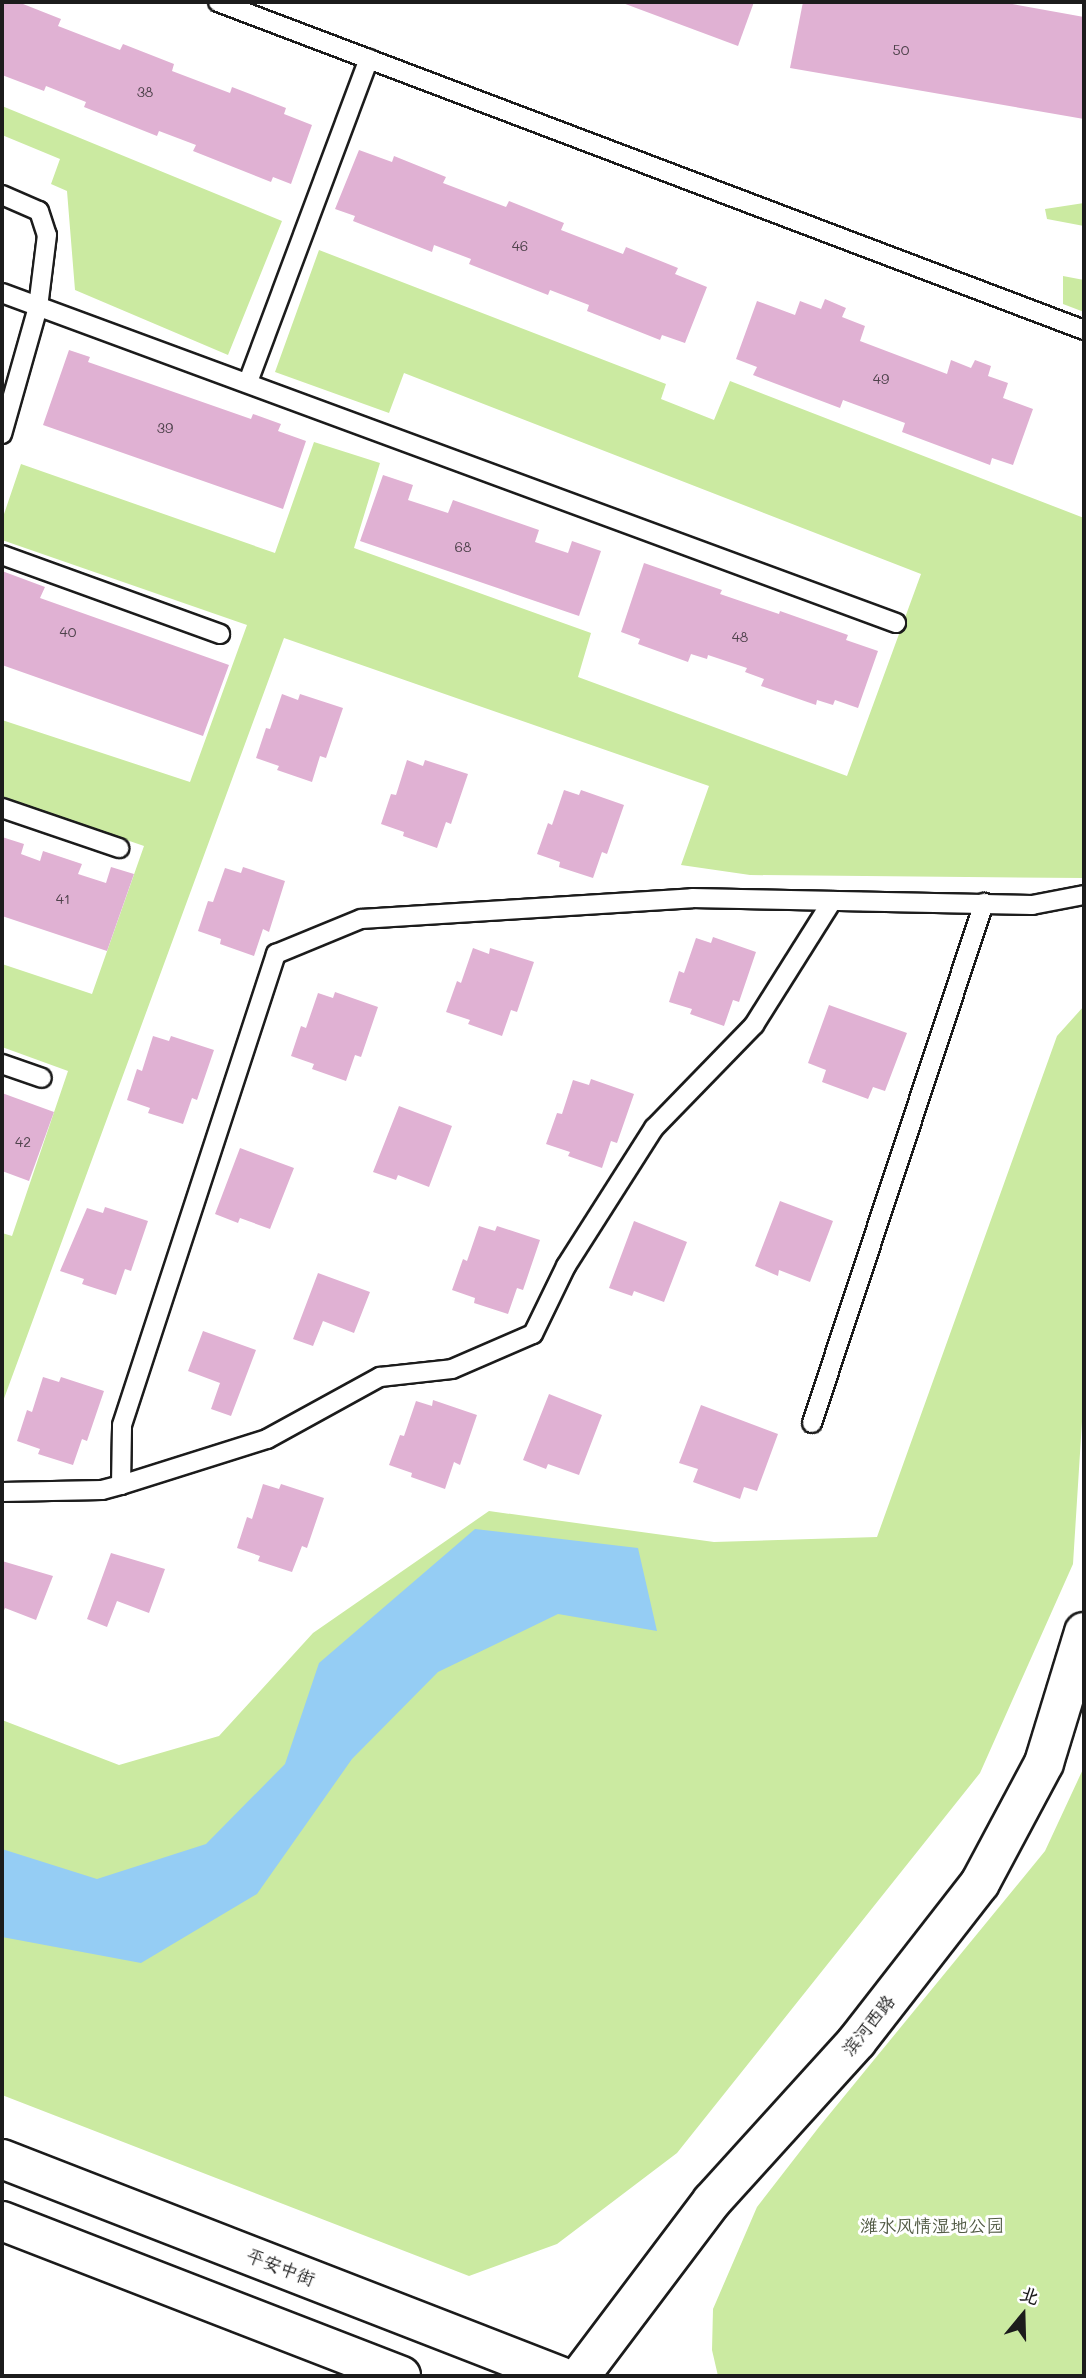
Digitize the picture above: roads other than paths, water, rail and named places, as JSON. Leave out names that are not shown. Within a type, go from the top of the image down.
[{"type":"main road","name":"滨河西路","points":[[580,2376],[712,2201],[857,2041],[980,1883],[1044,1763],[1084,1632]]},
{"type":"main road","name":"平安中街","points":[[2,2159],[560,2376]]},
{"type":"main road","points":[[2,2221],[401,2376]]},
{"type":"lane","points":[[218,2],[1084,330]]},
{"type":"lane","points":[[248,382],[369,59]]},
{"type":"lane","points":[[2,195],[39,211],[47,234],[38,307],[2,434]]},
{"type":"lane","points":[[2,293],[895,623]]},
{"type":"lane","points":[[2,555],[220,634]]},
{"type":"lane","points":[[2,808],[119,848]]},
{"type":"lane","points":[[121,1485],[122,1425],[276,954],[361,919],[692,898],[1032,905],[1084,895]]},
{"type":"lane","points":[[2,1492],[102,1490],[121,1485],[267,1439],[380,1377],[452,1369],[533,1334],[566,1266],[653,1128],[754,1025],[832,901]]},
{"type":"lane","points":[[813,1423],[984,903]]},
{"type":"lane","points":[[2,1064],[42,1078]]},
{"type":"water","points":[[475,1529],[638,1548],[657,1631],[558,1614],[438,1672],[352,1759],[257,1894],[141,1963],[2,1937],[2,1849],[97,1879],[206,1844],[285,1764],[319,1663]]},
{"type":"park label","name":"潍水风情湿地公园","points":[[932,2225]]}]
